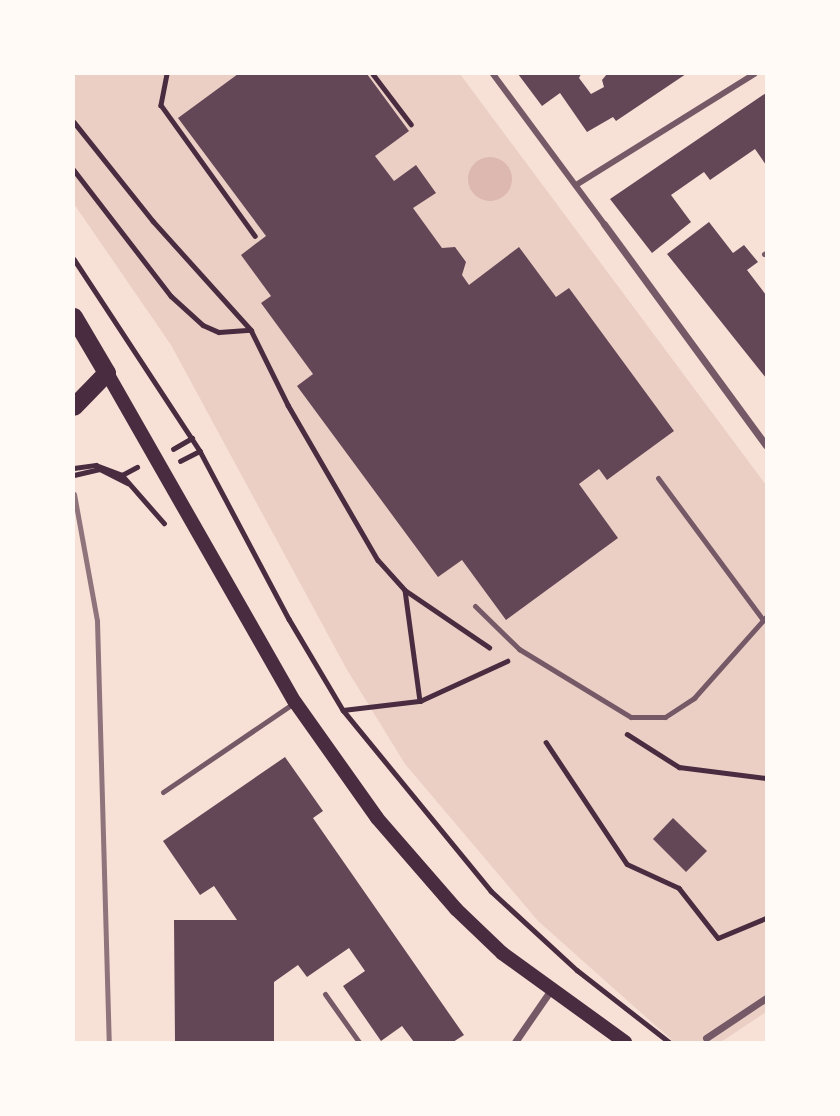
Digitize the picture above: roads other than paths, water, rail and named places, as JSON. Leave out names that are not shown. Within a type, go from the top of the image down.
[{"type":"main road","points":[[74,317],[295,702],[377,818],[456,909],[550,991],[625,1042]]},
{"type":"main road","points":[[74,407],[107,373]]},
{"type":"street","points":[[493,74],[766,445]]},
{"type":"street","points":[[576,185],[754,74]]},
{"type":"street","points":[[516,1042],[550,991]]},
{"type":"street","points":[[706,1038],[766,998]]},
{"type":"lane","points":[[475,606],[519,649],[631,717],[666,717],[694,698],[765,618],[658,478]]},
{"type":"lane","points":[[163,792],[295,702]]},
{"type":"lane","points":[[325,994],[359,1042]]},
{"type":"railway","points":[[74,494],[97,621],[109,1042]]}]
